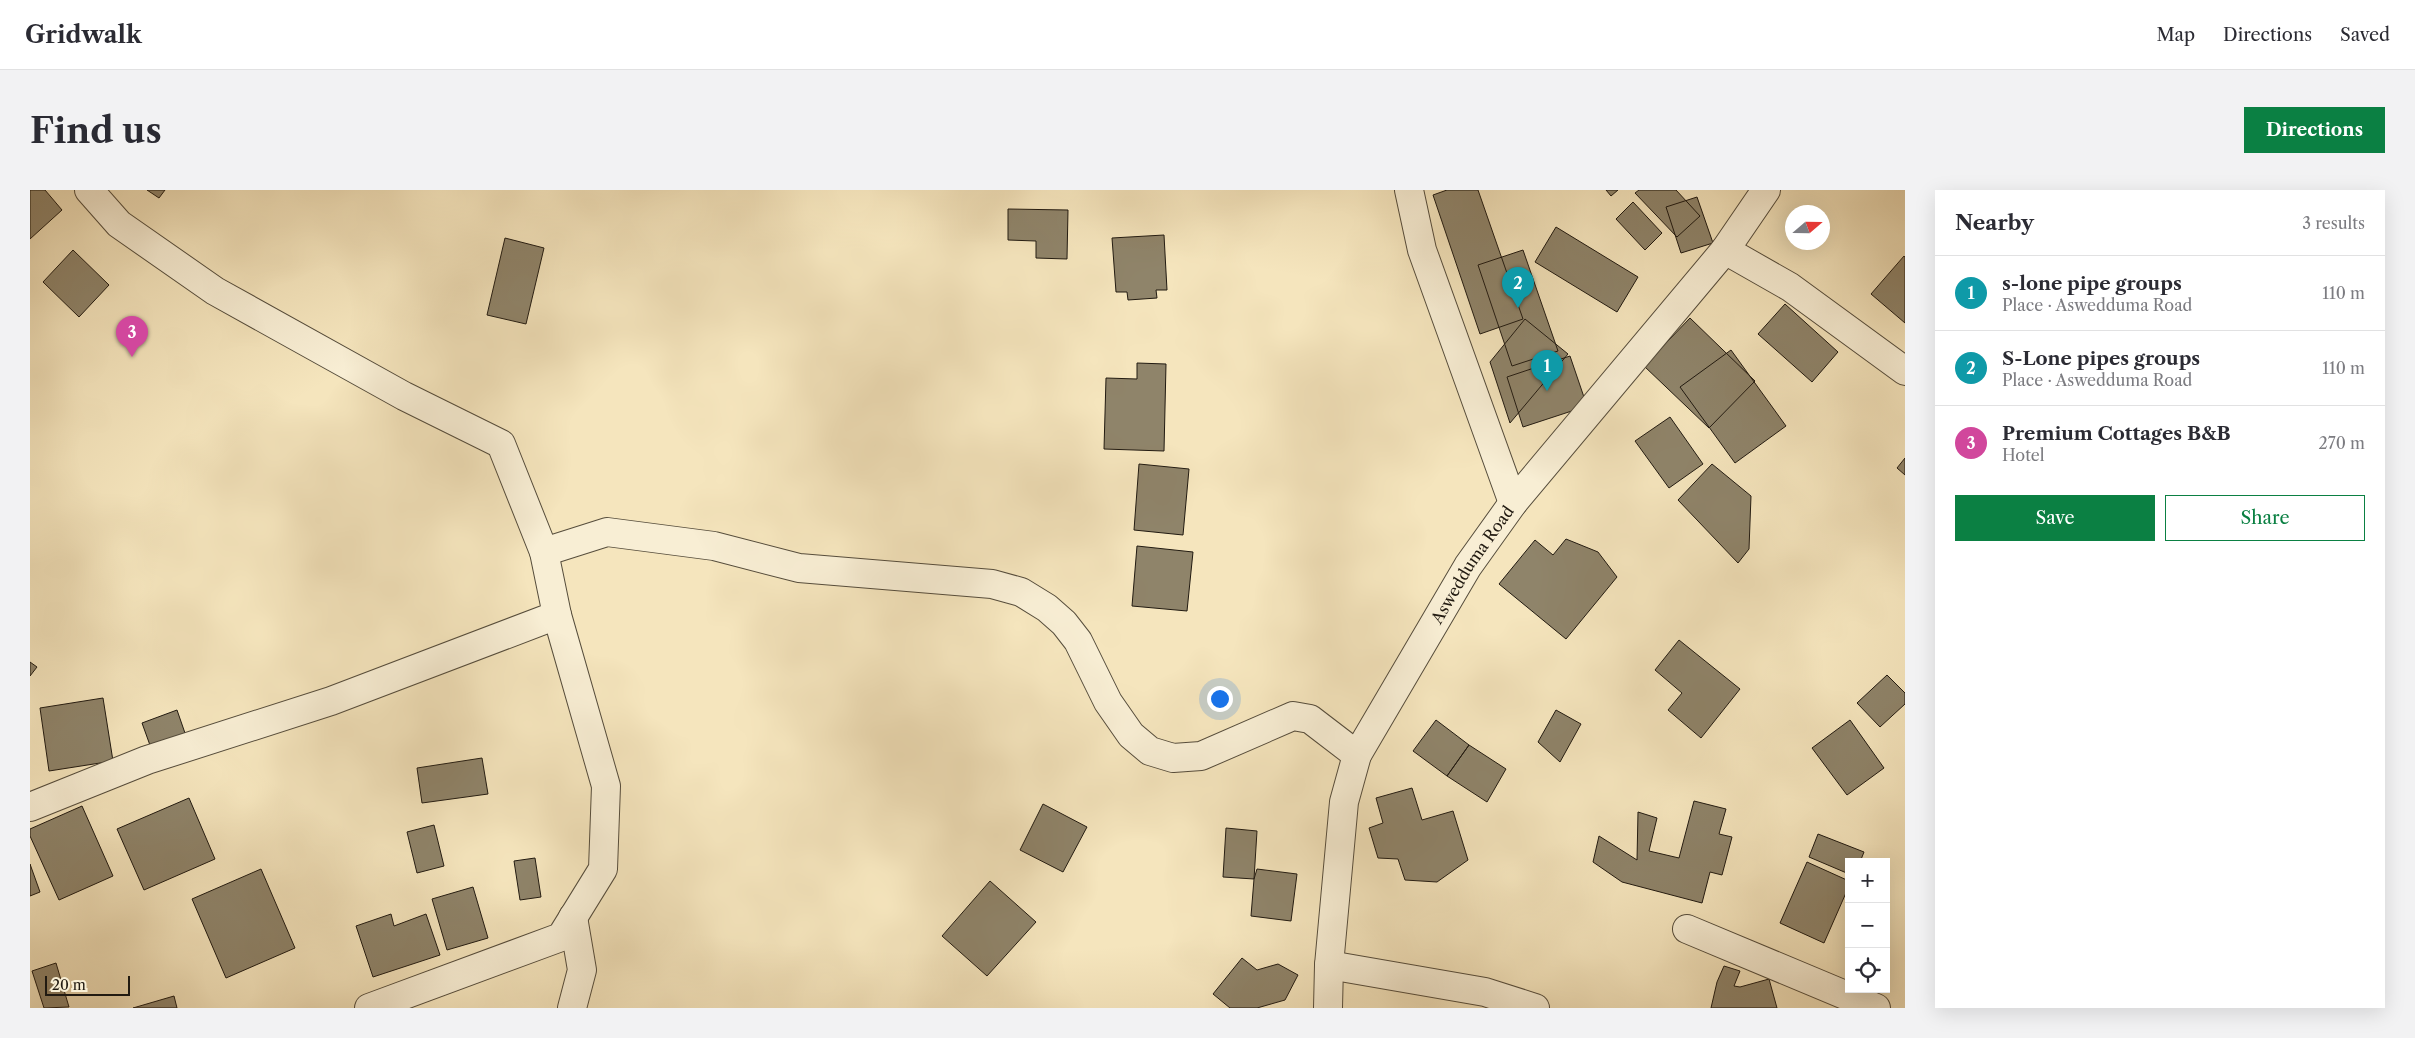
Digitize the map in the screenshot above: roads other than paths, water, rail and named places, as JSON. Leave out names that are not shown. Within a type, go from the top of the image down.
[{"type":"street","points":[[89,190],[119,224],[215,291],[404,396],[501,444],[544,552],[558,615],[606,786],[603,869],[561,937],[369,1008]]},
{"type":"street","points":[[1409,190],[1422,250],[1513,503]]},
{"type":"street","name":"Aswedduma Road","points":[[1328,1008],[1329,965],[1344,802],[1357,755],[1468,566],[1513,503],[1725,250],[1766,190]]},
{"type":"street","points":[[1725,250],[1790,286],[1905,370]]},
{"type":"street","points":[[544,552],[607,532],[714,546],[799,568],[992,584],[1021,592],[1047,608],[1064,623],[1078,641],[1108,702],[1131,735],[1150,751],[1173,758],[1201,756],[1293,716],[1310,719],[1357,755]]},
{"type":"street","points":[[30,807],[147,760],[331,701],[558,615]]},
{"type":"street","points":[[572,1008],[582,970],[573,917]]},
{"type":"street","points":[[1687,929],[1876,1008]]},
{"type":"street","points":[[1329,965],[1484,992],[1535,1008]]},
{"type":"place","name":"S-Lone pipes groups","points":[[1518,308]]},
{"type":"place","name":"Premium Cottages B&B","points":[[132,357]]},
{"type":"place","name":"s-lone pipe groups","points":[[1547,391]]}]
